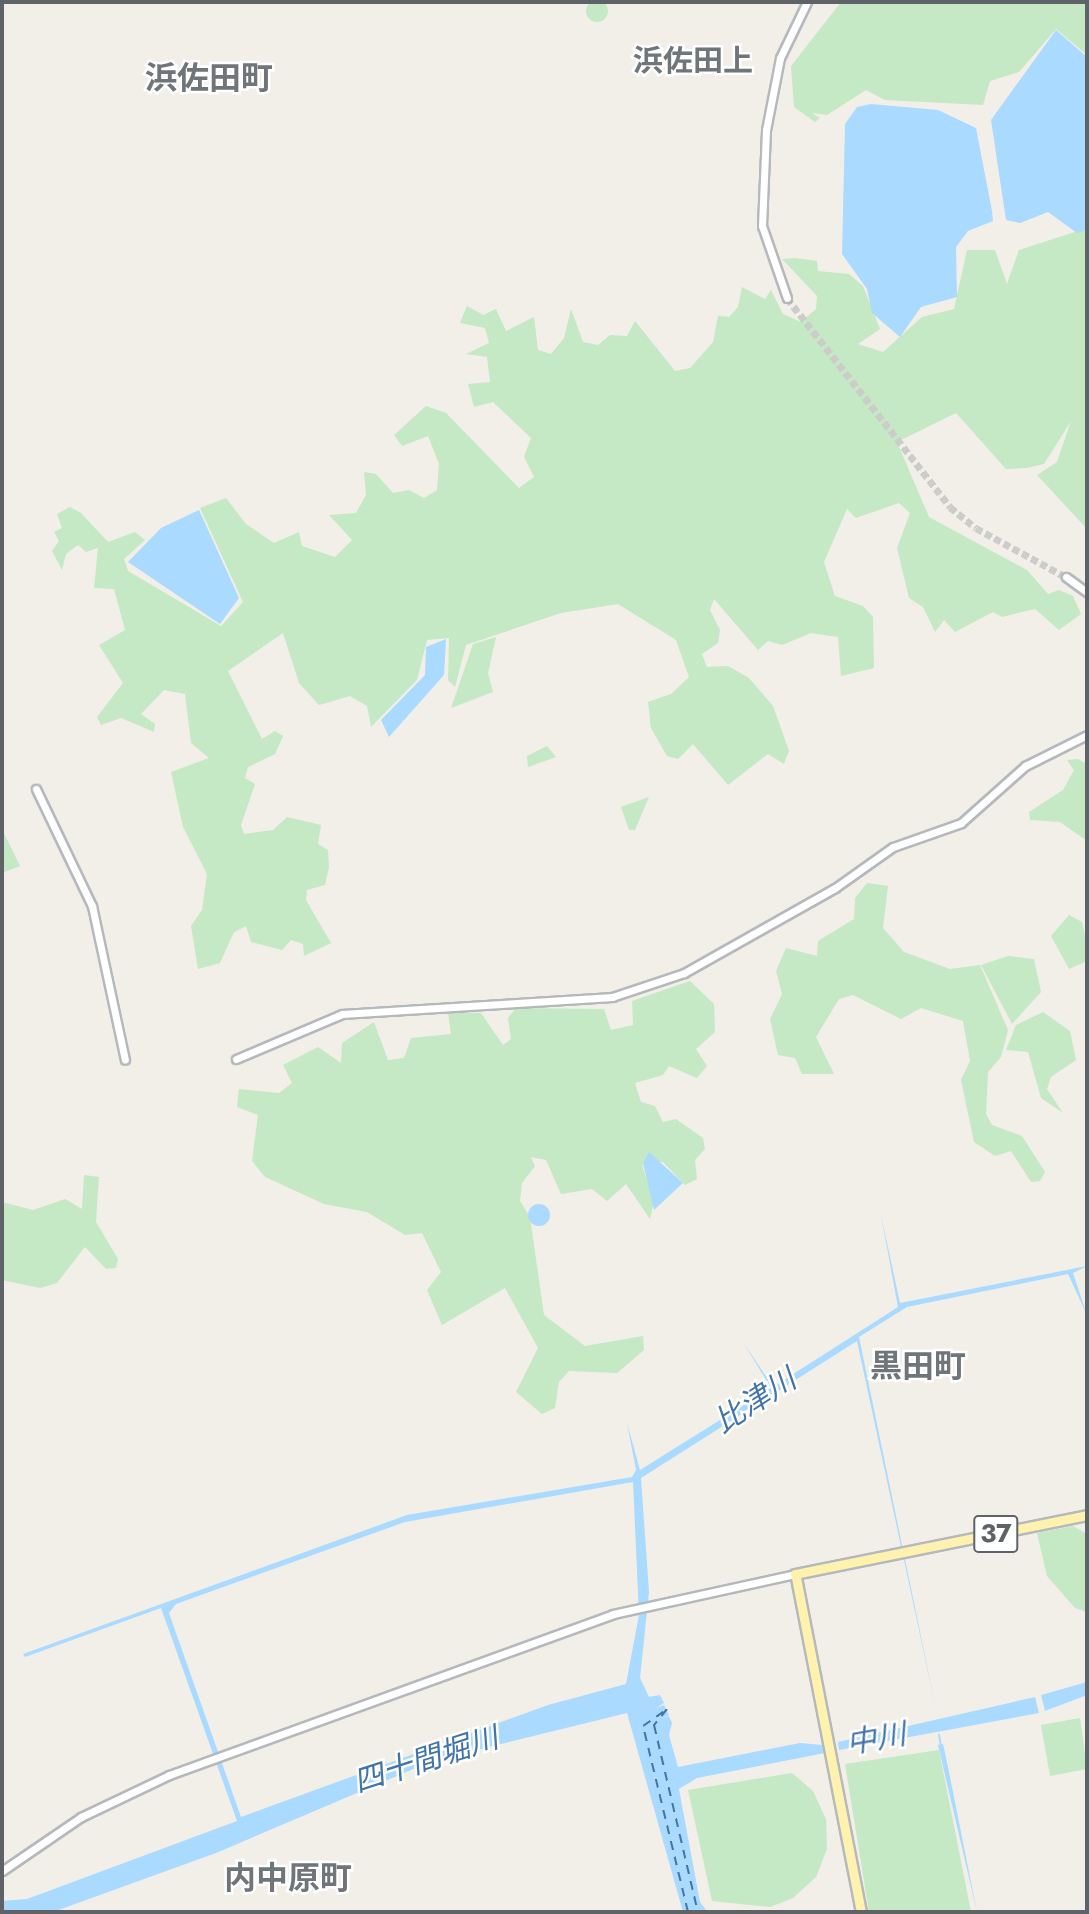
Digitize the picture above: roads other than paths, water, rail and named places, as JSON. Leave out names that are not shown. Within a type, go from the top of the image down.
[{"type":"main road","name":"37","points":[[795,1574],[1087,1515]]},
{"type":"main road","points":[[795,1574],[835,1758],[861,1912]]},
{"type":"street","points":[[788,299],[762,226],[766,130],[780,58],[807,2]]},
{"type":"street","points":[[1066,577],[1087,592]]},
{"type":"street","points":[[236,1059],[342,1014],[612,997],[669,979],[823,895],[893,847],[961,823],[1025,766],[1087,735]]},
{"type":"street","points":[[36,789],[92,906],[125,1060]]},
{"type":"street","points":[[2,1871],[106,1803],[218,1757],[638,1607],[795,1574]]},
{"type":"water","points":[[1056,30],[1087,57],[1087,230],[1077,233],[1048,212],[1020,223],[1006,220],[991,120]]},
{"type":"water","points":[[871,104],[938,110],[976,128],[992,211],[993,221],[968,231],[956,247],[957,297],[921,307],[900,337],[872,313],[867,289],[842,254],[845,124],[857,107]]},
{"type":"water","points":[[199,510],[239,598],[220,624],[128,562],[161,528]]},
{"type":"water","points":[[446,639],[444,675],[389,737],[381,720],[425,675],[426,647]]},
{"type":"water","points":[[649,1152],[683,1183],[654,1210],[643,1163]]},
{"type":"water","points":[[539,1204],[547,1207],[550,1215],[547,1223],[539,1226],[531,1223],[528,1215],[531,1207]]},
{"type":"water","points":[[881,1215],[900,1303],[1087,1266],[1073,1273],[1087,1315],[1068,1274],[907,1307],[859,1337],[937,1714],[857,1341],[641,1478],[649,1592],[640,1678],[649,1697],[660,1695],[664,1703],[656,1708],[664,1705],[669,1715],[661,1719],[669,1716],[672,1723],[669,1735],[678,1767],[800,1743],[823,1745],[825,1753],[697,1778],[679,1789],[700,1902],[706,1910],[755,1912],[683,1912],[627,1713],[432,1761],[216,1853],[53,1912],[2,1912],[2,1901],[27,1899],[237,1821],[161,1608],[25,1657],[23,1654],[407,1515],[632,1477],[636,1470],[627,1423],[640,1470],[771,1388],[743,1342],[773,1387],[898,1307]],"holes":[[[633,1482],[639,1615],[626,1684],[548,1705],[241,1817],[169,1613],[176,1604],[405,1522]]]},
{"type":"water","points":[[1087,1682],[1087,1695],[1045,1711],[1041,1695]]},
{"type":"water","name":"中川","points":[[1035,1697],[1039,1713],[839,1750],[838,1742]]},
{"type":"water","points":[[943,1744],[947,1762],[977,1912],[938,1745]]},
{"type":"waterway","points":[[939,1735],[941,1746]]},
{"type":"tunnel","points":[[787,298],[950,507],[976,528],[1066,577]]},
{"type":"district","name":"浜佐田上","points":[[693,61]]},
{"type":"district","name":"浜佐田町","points":[[209,78]]},
{"type":"district","name":"黒田町","points":[[918,1366]]},
{"type":"district","name":"内中原町","points":[[288,1878]]},
{"type":"water label","name":"比津川","points":[[755,1401]]},
{"type":"water label","name":"四十間堀川","points":[[426,1760]]}]
